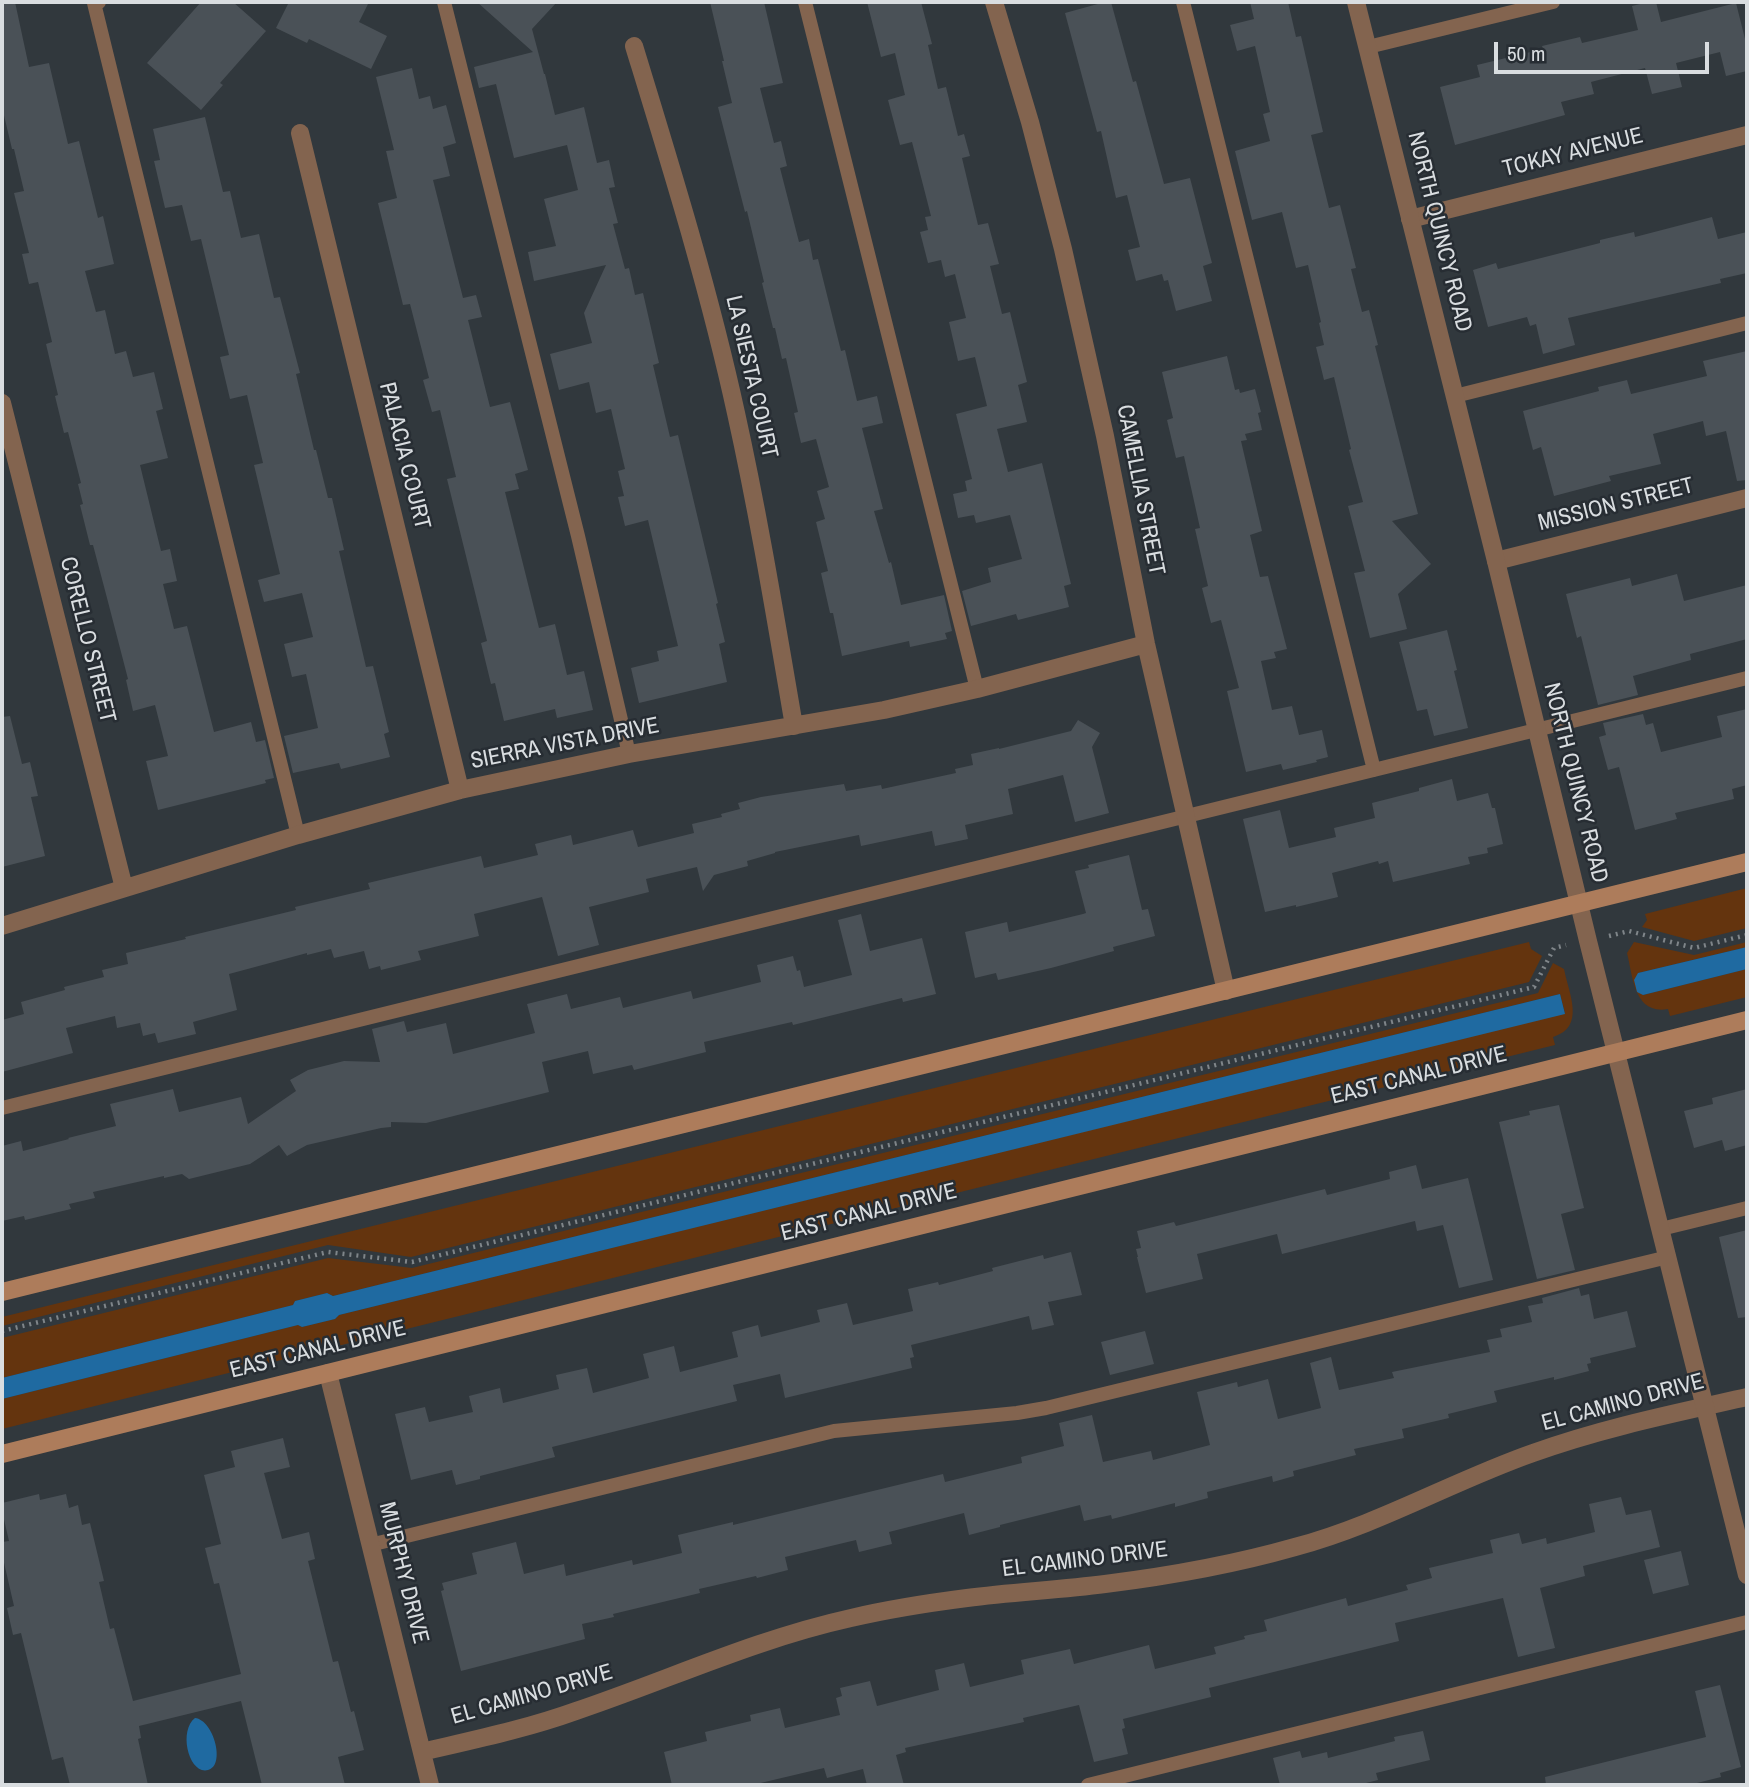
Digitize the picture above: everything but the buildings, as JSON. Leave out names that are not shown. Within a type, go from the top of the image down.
[{"type":"main road","points":[[2,1292],[1747,862]]},
{"type":"main road","name":"EAST CANAL DRIVE","points":[[2,1454],[1747,1020]]},
{"type":"street","name":"CAMELLIA STREET","points":[[994,2],[1030,122],[1065,260],[1105,436],[1146,645],[1226,991]]},
{"type":"street","name":"NORTH QUINCY ROAD","points":[[1356,2],[1747,1575]]},
{"type":"street","name":"LA SIESTA COURT","points":[[634,46],[706,291],[736,414],[766,562],[794,726]]},
{"type":"street","name":"PALACIA COURT","points":[[300,133],[460,790]]},
{"type":"street","name":"TOKAY AVENUE","points":[[1410,219],[1747,135]]},
{"type":"street","name":"CORELLO STREET","points":[[2,403],[124,888]]},
{"type":"street","name":"MISSION STREET","points":[[1496,561],[1747,498]]},
{"type":"street","name":"SIERRA VISTA DRIVE","points":[[2,926],[298,835],[460,790],[629,754],[884,710],[1146,645]]},
{"type":"street","name":"MURPHY DRIVE","points":[[328,1373],[430,1785]]},
{"type":"street","name":"EL CAMINO DRIVE","points":[[422,1752],[572,1713],[734,1652],[850,1618],[967,1598],[1169,1576],[1233,1564],[1286,1550],[1364,1524],[1535,1452],[1747,1396]]},
{"type":"lane","points":[[99,2],[94,3],[298,835]]},
{"type":"lane","points":[[444,2],[578,536],[629,754]]},
{"type":"lane","points":[[805,2],[977,689]]},
{"type":"lane","points":[[1183,2],[1374,771]]},
{"type":"lane","points":[[1368,47],[1553,2]]},
{"type":"lane","points":[[1455,396],[1747,323]]},
{"type":"lane","points":[[2,1108],[1747,678]]},
{"type":"lane","points":[[1661,1229],[1747,1208]]},
{"type":"lane","points":[[370,1545],[834,1431],[1046,1408],[1668,1257]]},
{"type":"lane","points":[[1088,1785],[1747,1622]]},
{"type":"path","points":[[1622,933],[1629,931],[1694,948],[1747,935]]},
{"type":"path","points":[[2,1331],[328,1252],[412,1262],[1534,987],[1554,948],[1557,947]]},
{"type":"shaded area","points":[[1747,888],[1747,928],[1694,941],[1642,927],[1647,920],[1645,914]]},
{"type":"shaded area","points":[[1529,942],[1531,949],[1542,956],[1529,982],[411,1257],[328,1245],[2,1326],[2,1317]]},
{"type":"shaded area","points":[[1634,942],[1694,955],[1747,942],[1747,947],[1638,973],[1643,995],[1747,969],[1747,997],[1670,1016],[1668,1009],[1648,1006],[1637,992],[1631,973],[1627,953]]},
{"type":"shaded area","points":[[1553,963],[1564,969],[1573,1009],[1569,1026],[1553,1037],[1555,1045],[2,1429],[2,1399],[298,1325],[302,1327],[335,1319],[339,1315],[1565,1013],[1560,994],[333,1296],[327,1293],[295,1301],[293,1305],[2,1378],[2,1338],[328,1258],[412,1268],[1538,993]]},
{"type":"water","points":[[1747,947],[1747,969],[1643,995],[1637,992],[1634,980],[1638,973]]},
{"type":"water","points":[[1560,994],[1565,1014],[2,1399],[2,1378],[293,1305],[295,1301],[327,1293],[333,1296]]},
{"type":"water","points":[[195,1718],[208,1726],[215,1743],[216,1760],[208,1770],[201,1770],[196,1766],[188,1751],[187,1732]]}]
